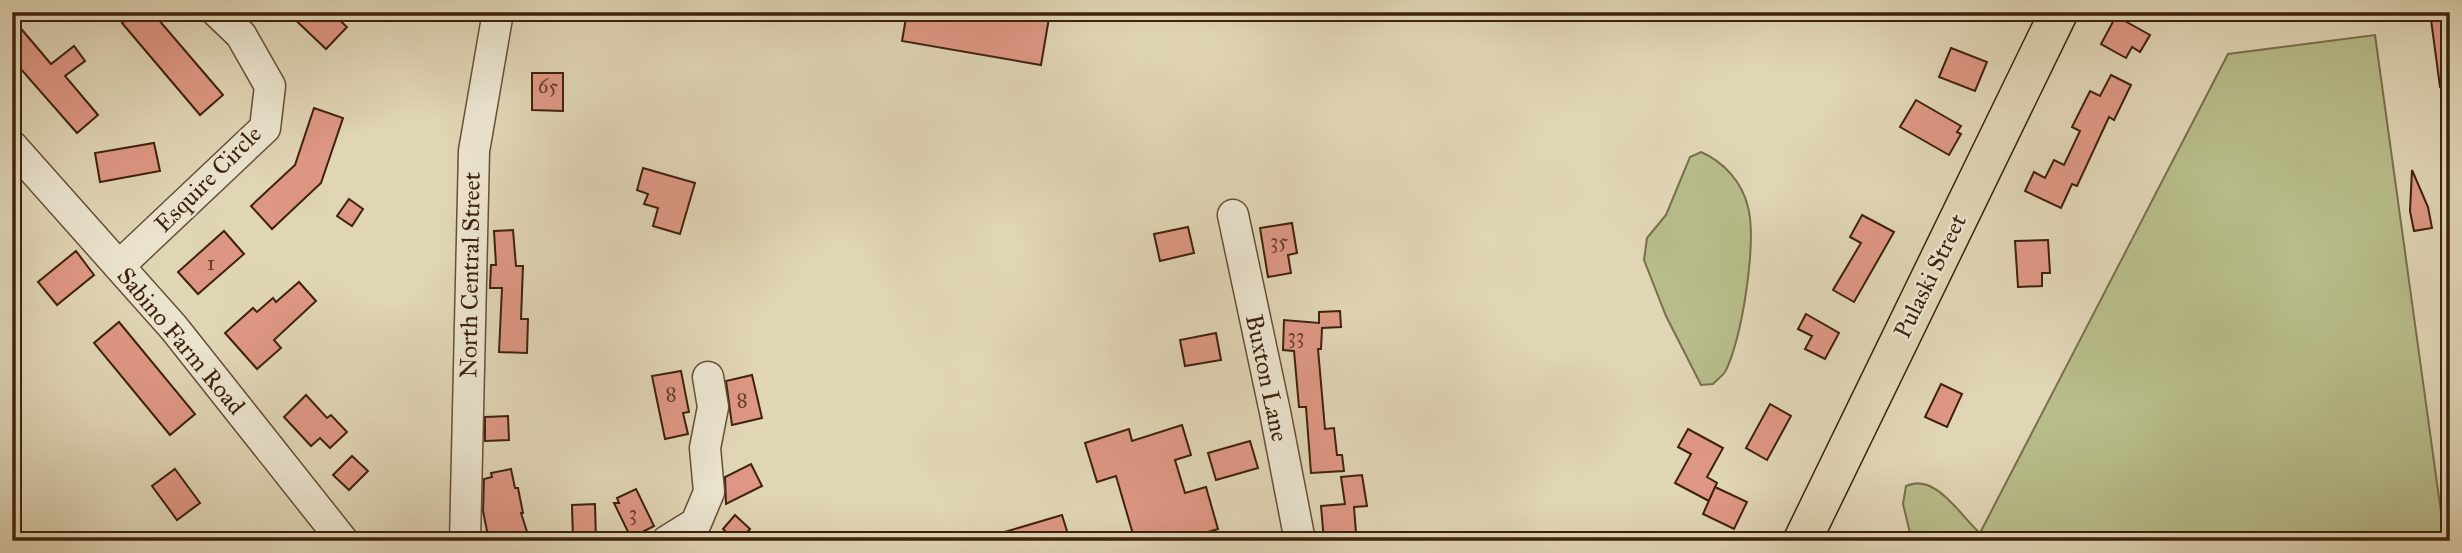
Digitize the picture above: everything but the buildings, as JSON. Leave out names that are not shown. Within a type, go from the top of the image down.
[{"type":"main road","name":"Pulaski Street","points":[[1802,541],[2059,12]]},
{"type":"street","name":"Esquire Circle","points":[[119,266],[264,128],[270,86],[241,35],[217,12]]},
{"type":"street","name":"North Central Street","points":[[465,541],[474,151],[498,12]]},
{"type":"street","name":"Sabino Farm Road","points":[[12,146],[174,328],[344,541]]},
{"type":"street","name":"Buxton Lane","points":[[1233,215],[1300,541]]},
{"type":"street","points":[[667,541],[696,523],[709,492],[705,448],[713,407],[708,377]]},
{"type":"green space","points":[[2375,35],[2445,541],[1912,541],[1903,504],[1906,486],[1917,483],[1928,485],[1947,498],[1980,533],[2228,54]]},
{"type":"green space","points":[[1701,152],[1724,167],[1737,181],[1748,207],[1751,243],[1742,315],[1731,357],[1725,372],[1713,384],[1701,385],[1666,316],[1644,260],[1647,238],[1666,215],[1690,157]]}]
